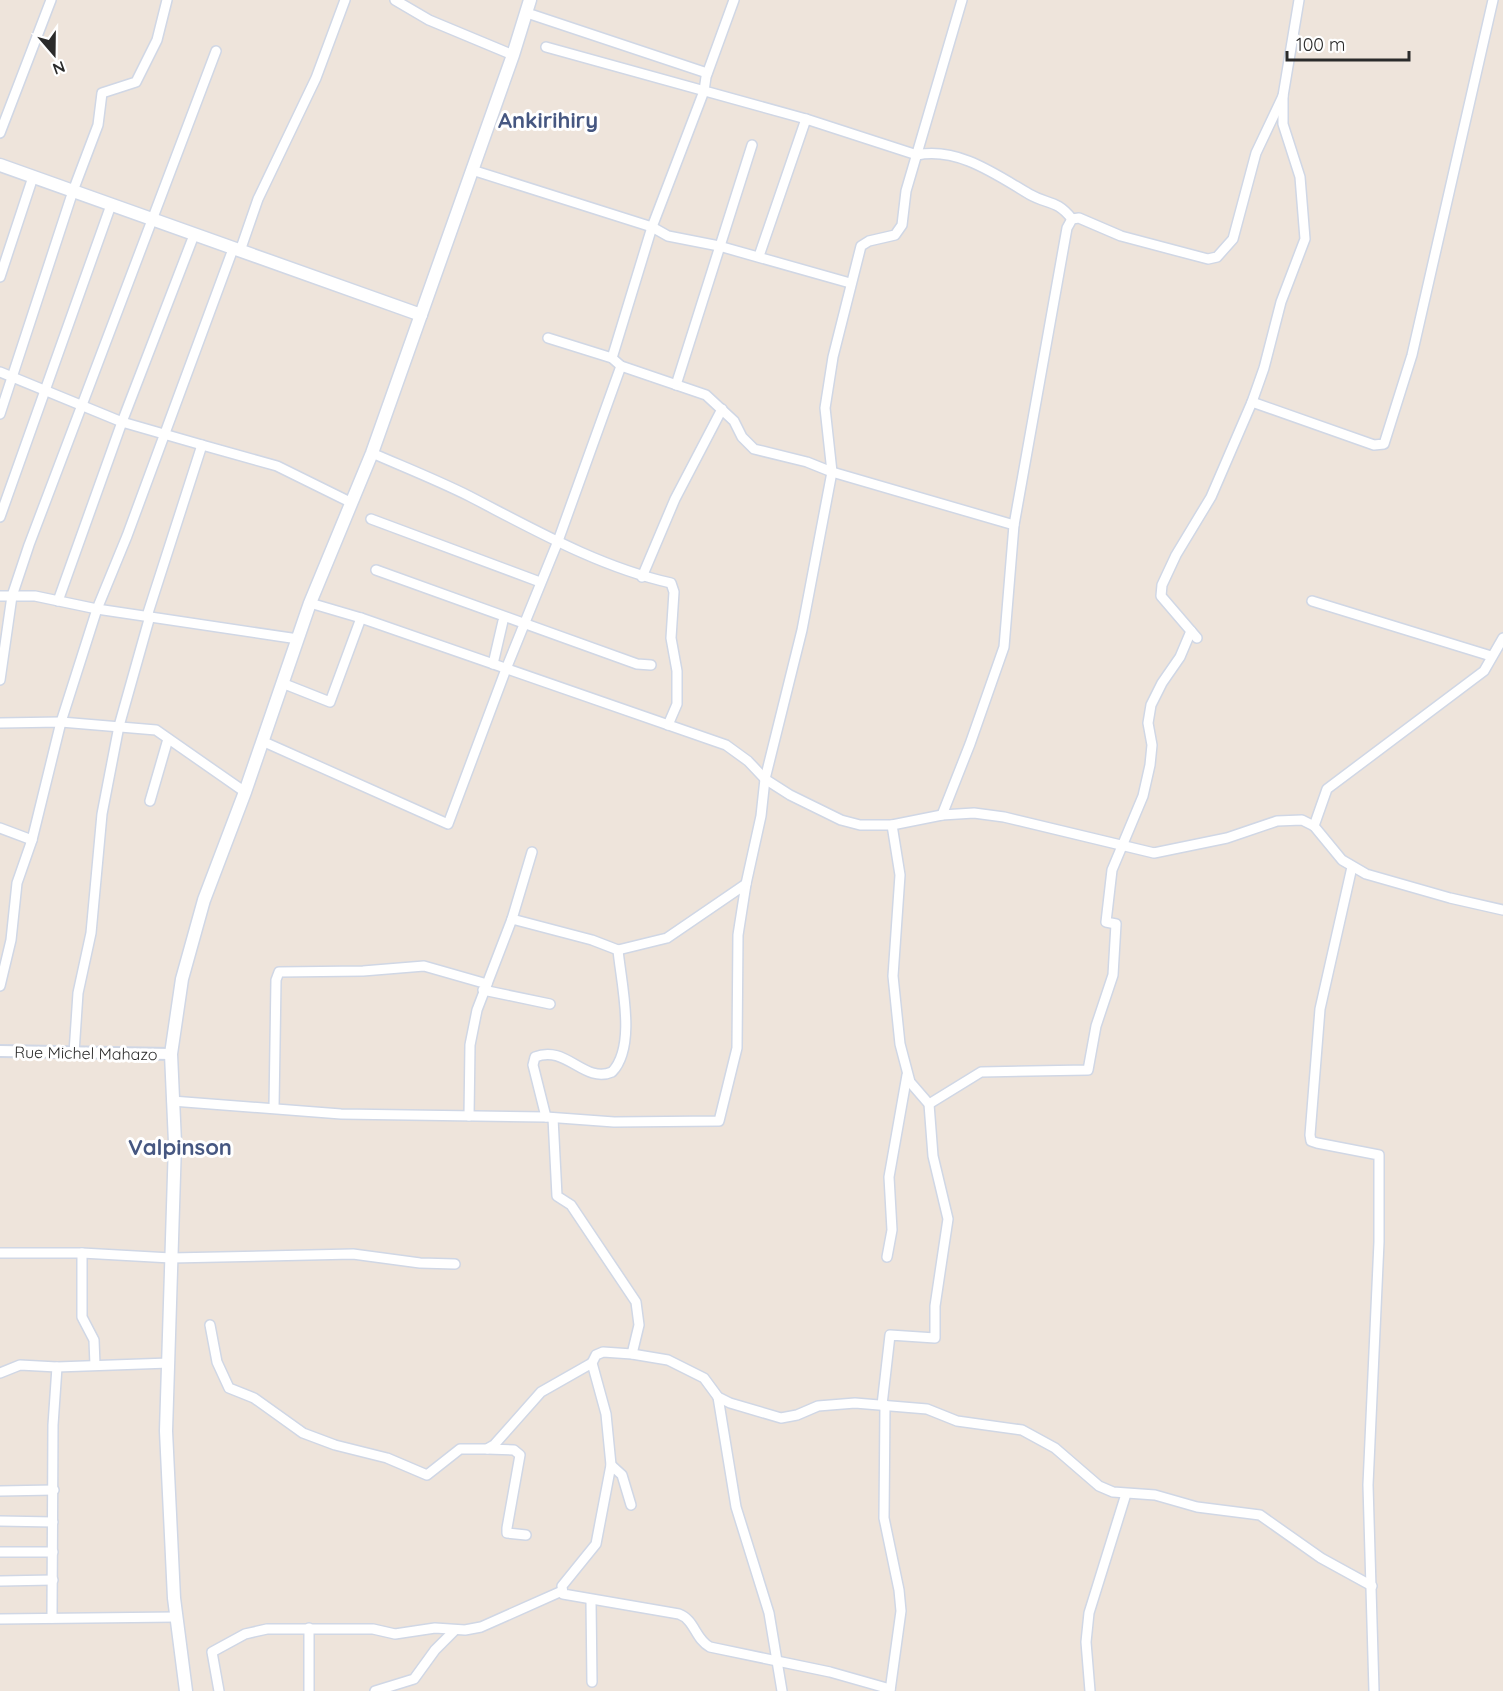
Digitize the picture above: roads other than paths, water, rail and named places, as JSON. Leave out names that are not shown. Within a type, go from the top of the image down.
[{"type":"main road","points":[[186,1691],[176,1617],[166,1431],[175,1143],[171,1054],[182,979],[204,900],[245,792],[310,603],[372,453],[513,55],[530,0]]},
{"type":"main road","points":[[0,165],[421,315]]},
{"type":"street","points":[[0,134],[51,0]]},
{"type":"street","points":[[0,414],[73,191],[98,125],[102,93],[136,82],[157,40],[167,0]]},
{"type":"street","points":[[0,986],[11,940],[17,883],[32,840],[61,722],[97,609],[236,250],[316,78],[345,0]]},
{"type":"street","points":[[395,0],[429,20],[513,55]]},
{"type":"street","points":[[612,358],[652,227],[704,91],[707,73],[734,0]]},
{"type":"street","points":[[172,1101],[341,1114],[549,1118],[614,1122],[719,1120],[737,1048],[738,935],[746,884],[761,816],[765,779],[802,630],[832,472],[825,408],[833,357],[850,283],[855,279],[861,246],[868,241],[895,235],[902,225],[906,191],[962,0]]},
{"type":"street","points":[[929,1104],[981,1072],[1088,1070],[1096,1026],[1113,975],[1116,924],[1106,922],[1112,870],[1119,847],[1143,796],[1152,745],[1148,723],[1151,705],[1162,683],[1194,634],[1161,596],[1162,585],[1176,555],[1211,497],[1252,402],[1264,368],[1281,302],[1305,239],[1300,177],[1283,124],[1283,96],[1299,0]]},
{"type":"street","points":[[1252,402],[1374,445],[1384,444],[1412,355],[1493,0]]},
{"type":"street","points":[[527,13],[707,73]]},
{"type":"street","points":[[546,47],[806,119],[916,155],[927,153],[968,160],[1030,194],[1051,201],[1072,219]]},
{"type":"street","points":[[0,680],[12,596],[151,219],[216,51]]},
{"type":"street","points":[[1072,219],[1080,218],[1121,236],[1208,259],[1217,257],[1233,239],[1256,153],[1283,96]]},
{"type":"street","points":[[759,256],[806,119]]},
{"type":"street","points":[[676,385],[752,145]]},
{"type":"street","points":[[472,170],[652,227],[668,236],[759,256],[850,283]]},
{"type":"street","points":[[0,277],[33,177]]},
{"type":"street","points":[[0,517],[111,205]]},
{"type":"street","points":[[942,815],[1004,647],[1014,525],[1067,228],[1072,219]]},
{"type":"street","points":[[58,601],[122,422],[194,235]]},
{"type":"street","points":[[548,338],[612,358],[621,366],[706,395],[734,421],[742,436],[754,449],[807,462],[832,472],[1014,525]]},
{"type":"street","points":[[262,741],[448,824],[524,622],[558,541],[621,366]]},
{"type":"street","points":[[0,372],[122,422],[277,466],[350,502]]},
{"type":"street","points":[[642,577],[675,499],[722,409]]},
{"type":"street","points":[[74,1053],[78,993],[92,933],[98,840],[119,726],[149,616],[202,445]]},
{"type":"street","points":[[372,453],[466,494],[558,541],[642,577],[670,583],[674,592],[671,638],[677,671],[677,704],[668,725]]},
{"type":"street","points":[[371,519],[540,582]]},
{"type":"street","points":[[376,570],[637,664],[651,665]]},
{"type":"street","points":[[0,596],[35,596],[97,609],[298,639]]},
{"type":"street","points":[[1312,601],[1491,656]]},
{"type":"street","points":[[310,603],[361,618],[726,745],[748,761],[765,779],[841,820],[878,826],[942,815],[974,813],[1004,817],[1119,847],[1162,853],[1227,838],[1277,822],[1302,820],[1314,826],[1342,860],[1352,867],[1399,885],[1503,910]]},
{"type":"street","points":[[282,683],[330,702],[361,618]]},
{"type":"street","points":[[493,664],[503,621]]},
{"type":"street","points":[[1314,826],[1327,789],[1484,671],[1503,638]]},
{"type":"street","points":[[0,723],[61,722],[156,730],[245,792]]},
{"type":"street","points":[[150,801],[168,739]]},
{"type":"street","points":[[561,1591],[569,1596],[591,1601],[679,1614],[692,1623],[703,1643],[710,1647],[778,1660],[890,1690],[901,1611],[899,1590],[884,1518],[883,1405],[890,1335],[935,1338],[935,1306],[948,1219],[935,1164],[929,1104],[916,1092],[907,1075],[900,1044],[893,987],[900,874],[892,825]]},
{"type":"street","points":[[0,828],[32,840]]},
{"type":"street","points":[[469,1116],[470,1045],[485,987],[512,919],[532,852]]},
{"type":"street","points":[[1352,867],[1320,1009],[1310,1135],[1311,1141],[1317,1143],[1379,1155],[1378,1252],[1368,1485],[1374,1691]]},
{"type":"street","points":[[512,919],[592,939],[618,950],[667,938],[746,884]]},
{"type":"street","points":[[618,950],[626,1037],[612,1072],[599,1075],[563,1056],[534,1057],[533,1065],[549,1118],[557,1196],[571,1205],[636,1302],[639,1325],[632,1353]]},
{"type":"street","points":[[273,1108],[276,980],[279,972],[363,971],[424,966],[485,987],[550,1004]]},
{"type":"street","name":"Rue Michel Mahazo","points":[[0,1051],[171,1054]]},
{"type":"street","points":[[887,1257],[892,1230],[889,1177],[907,1075]]},
{"type":"street","points":[[0,1253],[82,1253],[171,1258],[353,1254],[420,1263],[455,1264]]},
{"type":"street","points":[[82,1253],[82,1317],[94,1340],[95,1365]]},
{"type":"street","points":[[210,1325],[217,1362],[229,1388],[254,1398],[303,1433],[334,1445],[387,1458],[427,1475],[460,1449],[514,1450],[520,1455],[507,1533],[526,1535]]},
{"type":"street","points":[[487,1449],[541,1392],[592,1363],[596,1355],[603,1352],[632,1353],[668,1360],[704,1378],[718,1396],[730,1403],[781,1418],[797,1415],[818,1406],[883,1405],[927,1409],[957,1421],[1022,1430],[1055,1448],[1099,1486],[1126,1494],[1155,1495],[1197,1507],[1260,1515],[1321,1558],[1372,1586]]},
{"type":"street","points":[[0,1373],[20,1365],[57,1367],[169,1363]]},
{"type":"street","points":[[561,1591],[562,1586],[596,1544],[611,1465],[606,1414],[592,1363]]},
{"type":"street","points":[[52,1618],[53,1425],[57,1367]]},
{"type":"street","points":[[718,1396],[736,1507],[769,1613],[782,1691]]},
{"type":"street","points":[[611,1465],[622,1475],[631,1504]]},
{"type":"street","points":[[0,1491],[54,1490]]},
{"type":"street","points":[[1090,1691],[1086,1642],[1089,1613],[1126,1494]]},
{"type":"street","points":[[0,1521],[53,1522]]},
{"type":"street","points":[[0,1552],[53,1551]]},
{"type":"street","points":[[1,1581],[53,1580]]},
{"type":"street","points":[[219,1691],[212,1657],[214,1650],[254,1630],[373,1629],[395,1634],[435,1628],[455,1630],[481,1627],[561,1591]]},
{"type":"street","points":[[591,1601],[592,1682]]},
{"type":"street","points":[[0,1619],[176,1617]]},
{"type":"street","points":[[309,1628],[309,1691]]},
{"type":"street","points":[[375,1691],[414,1679],[435,1650],[455,1630]]},
{"type":"district","name":"Ankirihiry","points":[[548,120]]},
{"type":"district","name":"Valpinson","points":[[180,1147]]}]
